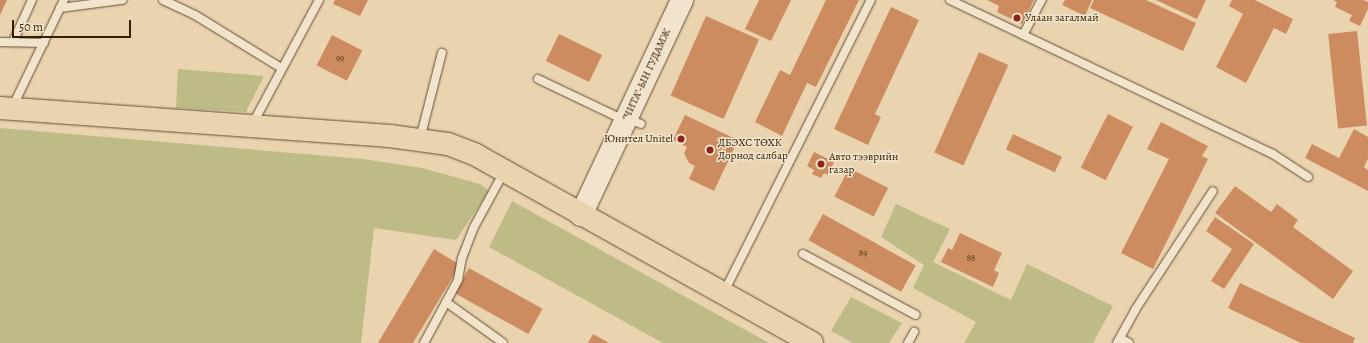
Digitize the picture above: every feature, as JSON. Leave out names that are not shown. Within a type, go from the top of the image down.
[{"type":"highway","points":[[6,108],[252,126],[420,140],[448,144],[476,155],[812,343]]},
{"type":"main road","name":"\"ЧИТА\"-ЫН ГУДАМЖ","points":[[581,214],[631,121],[682,0]]},
{"type":"lane","points":[[13,42],[32,0]]},
{"type":"lane","points":[[6,108],[44,43],[62,4],[122,0]]},
{"type":"lane","points":[[163,0],[195,16],[281,68]]},
{"type":"lane","points":[[252,126],[281,68],[319,0]]},
{"type":"lane","points":[[724,294],[871,0]]},
{"type":"lane","points":[[950,0],[1273,154],[1308,177]]},
{"type":"lane","points":[[1023,36],[1042,0]]},
{"type":"lane","points":[[0,42],[44,43]]},
{"type":"lane","points":[[420,140],[442,53]]},
{"type":"lane","points":[[538,80],[631,121]]},
{"type":"lane","points":[[424,343],[458,280],[462,258],[474,227],[504,171]]},
{"type":"lane","points":[[1129,343],[1119,340],[1213,191]]},
{"type":"lane","points":[[803,254],[916,315]]},
{"type":"lane","points":[[446,302],[503,343]]},
{"type":"lane","points":[[908,343],[914,332]]},
{"type":"shaded area","points":[[178,69],[264,76],[246,112],[176,108]]},
{"type":"shaded area","points":[[0,128],[363,159],[422,168],[480,184],[489,191],[456,240],[374,228],[361,343],[0,343]]},
{"type":"shaded area","points":[[512,201],[769,343],[663,343],[489,247]]},
{"type":"shaded area","points":[[896,204],[950,229],[933,262],[1011,300],[1027,264],[1113,306],[1093,343],[964,343],[976,322],[913,288],[924,265],[881,237]]},
{"type":"shaded area","points":[[851,297],[902,323],[889,343],[853,343],[831,331]]},
{"type":"building","points":[[0,0],[7,0],[0,15]]},
{"type":"building","points":[[335,0],[368,0],[360,16],[333,4]]},
{"type":"building","points":[[759,0],[791,0],[771,41],[745,29]]},
{"type":"building","points":[[826,0],[859,0],[816,87],[807,83],[782,136],[755,122],[780,70],[790,75]]},
{"type":"building","name":"Улаан загалмай","points":[[987,0],[1034,0],[1022,24],[997,12],[999,6]]},
{"type":"building","points":[[1065,0],[1092,0],[1085,16],[1062,5]]},
{"type":"building","points":[[1094,0],[1146,0],[1196,23],[1183,51],[1090,8]]},
{"type":"building","points":[[1156,0],[1206,0],[1197,19]]},
{"type":"building","points":[[1232,0],[1255,0],[1293,19],[1286,34],[1274,28],[1246,83],[1216,67],[1243,14],[1229,6]]},
{"type":"building","points":[[1333,0],[1363,0],[1368,2],[1368,9],[1360,26],[1349,21],[1352,15],[1335,7],[1337,2]]},
{"type":"building","points":[[891,7],[919,20],[875,114],[881,117],[868,145],[834,129]]},
{"type":"building","points":[[706,16],[759,40],[724,119],[671,95]]},
{"type":"building","points":[[1357,31],[1367,125],[1338,129],[1328,34]]},
{"type":"building","points":[[559,34],[602,55],[589,82],[546,61]]},
{"type":"building","points":[[332,35],[362,50],[347,81],[317,65]]},
{"type":"building","points":[[979,52],[1008,65],[963,166],[934,152]]},
{"type":"building","points":[[1108,114],[1133,127],[1106,180],[1081,167]]},
{"type":"building","name":"ДБЭХС ТӨХК Дорнод салбар","points":[[685,115],[738,140],[714,191],[689,179],[695,166],[689,163],[684,153],[687,147],[673,140]]},
{"type":"building","points":[[1161,122],[1208,146],[1202,156],[1208,159],[1153,269],[1121,253],[1169,159],[1147,149]]},
{"type":"building","points":[[1354,129],[1368,137],[1368,159],[1364,167],[1368,170],[1368,191],[1305,158],[1312,144],[1339,158]]},
{"type":"building","points":[[1013,134],[1062,157],[1055,172],[1006,149]]},
{"type":"building","name":"Авто тээврийн газар","points":[[814,152],[834,162],[828,175],[824,173],[821,178],[812,174],[814,170],[807,166]]},
{"type":"building","points":[[849,168],[888,188],[874,216],[834,197]]},
{"type":"building","points":[[1235,186],[1271,212],[1277,204],[1298,220],[1293,227],[1353,271],[1333,299],[1215,213]]},
{"type":"building","points":[[823,214],[916,265],[901,292],[808,240]]},
{"type":"building","points":[[1215,217],[1254,244],[1224,289],[1211,281],[1232,249],[1206,231]]},
{"type":"building","points":[[960,233],[1002,253],[994,270],[999,273],[993,287],[941,262],[948,248],[952,250]]},
{"type":"building","points":[[434,249],[460,265],[413,343],[378,343]]},
{"type":"building","points":[[469,268],[542,309],[528,334],[455,293]]},
{"type":"building","points":[[1240,283],[1355,338],[1353,343],[1301,343],[1228,308]]},
{"type":"building","points":[[593,334],[609,343],[588,343]]},
{"type":"place","name":"Улаан загалмай","points":[[1017,18]]},
{"type":"place","name":"Юнител Unitel","points":[[681,139]]},
{"type":"place","name":"ДБЭХС ТӨХК Дорнод салбар","points":[[710,150]]},
{"type":"place","name":"Авто тээврийн газар","points":[[821,164]]}]
